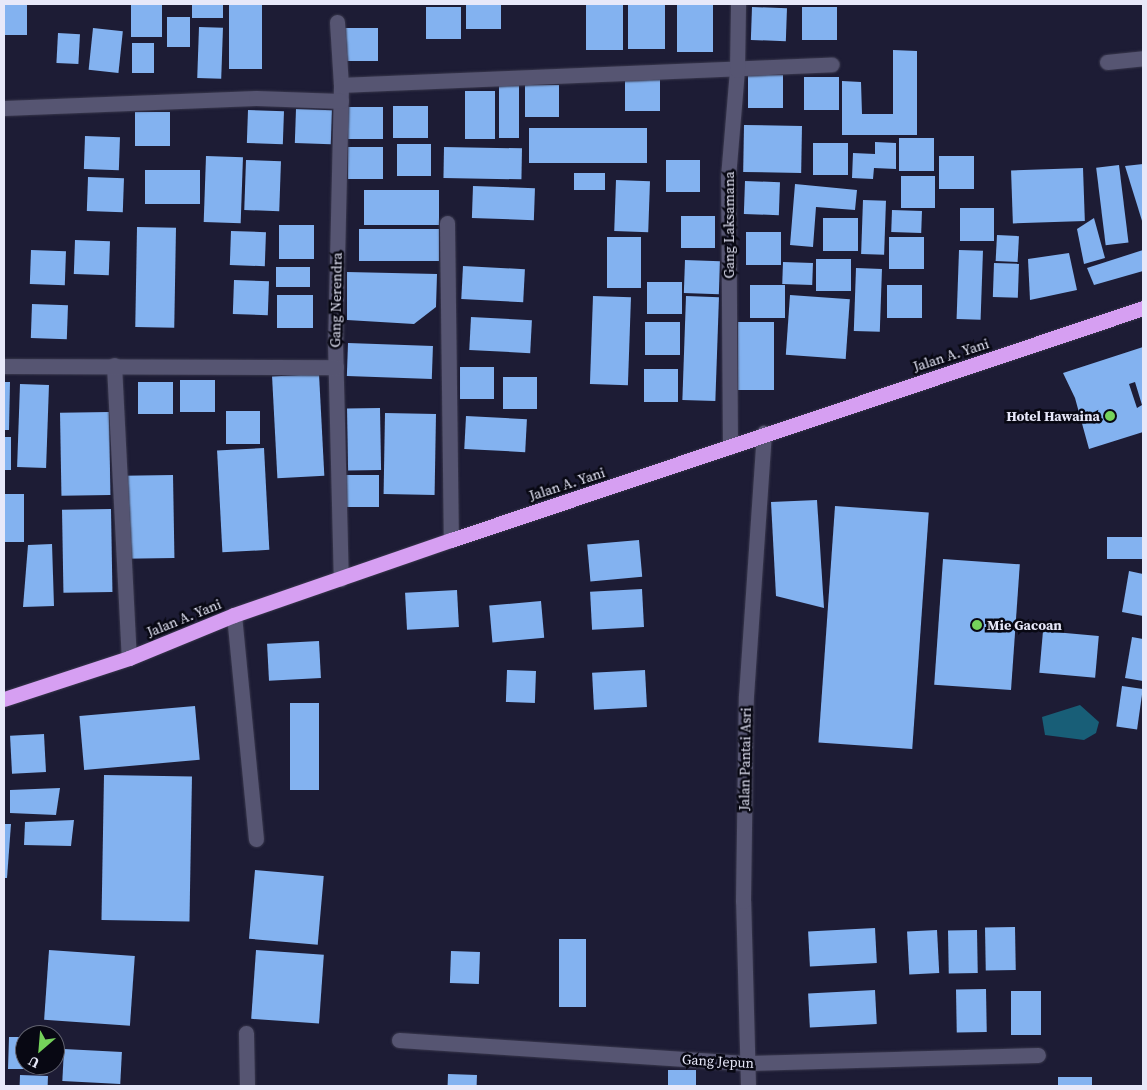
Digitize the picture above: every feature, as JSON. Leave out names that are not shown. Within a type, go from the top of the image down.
[{"type":"highway","name":"Jalan A. Yani","points":[[4,699],[128,658],[234,615],[451,540],[730,448],[764,433],[1143,308]]},
{"type":"street","name":"Gang Laksamana","points":[[730,448],[728,177],[737,70],[738,4]]},
{"type":"street","name":"Gang Nerendra","points":[[337,22],[341,85],[336,367],[342,578]]},
{"type":"street","points":[[1107,62],[1143,58]]},
{"type":"street","points":[[341,85],[737,70],[832,64]]},
{"type":"street","points":[[4,108],[256,98],[340,101]]},
{"type":"street","points":[[447,222],[451,540]]},
{"type":"street","points":[[114,365],[128,658]]},
{"type":"street","points":[[4,366],[336,367]]},
{"type":"street","name":"Jalan Pantai Asri","points":[[748,1086],[743,901],[746,696],[764,433]]},
{"type":"street","points":[[234,615],[256,840]]},
{"type":"street","points":[[246,1033],[247,1086]]},
{"type":"street","name":"Gang Jepun","points":[[399,1040],[748,1063],[1038,1055]]},
{"type":"water","points":[[1080,705],[1099,722],[1096,733],[1084,740],[1045,735],[1042,717]]},
{"type":"building","points":[[131,4],[162,4],[162,37],[131,37]]},
{"type":"building","points":[[192,4],[223,4],[223,18],[192,18]]},
{"type":"building","points":[[229,4],[262,4],[262,69],[229,69]]},
{"type":"building","points":[[466,4],[501,4],[501,29],[466,29]]},
{"type":"building","points":[[586,4],[623,4],[623,50],[586,50]]},
{"type":"building","points":[[628,4],[665,4],[665,49],[628,49]]},
{"type":"building","points":[[677,4],[713,4],[713,52],[677,52]]},
{"type":"building","points":[[5,5],[27,5],[27,35],[5,35]]},
{"type":"building","points":[[426,7],[461,7],[461,39],[426,39]]},
{"type":"building","points":[[752,7],[787,8],[786,41],[751,40]]},
{"type":"building","points":[[802,7],[837,7],[837,40],[802,40]]},
{"type":"building","points":[[167,17],[190,17],[190,47],[167,47]]},
{"type":"building","points":[[199,27],[223,28],[221,79],[197,78]]},
{"type":"building","points":[[93,28],[123,31],[118,73],[89,70]]},
{"type":"building","points":[[344,28],[378,28],[378,61],[344,61]]},
{"type":"building","points":[[58,33],[80,34],[78,64],[56,63]]},
{"type":"building","points":[[132,43],[154,43],[154,73],[132,73]]},
{"type":"building","points":[[893,50],[917,51],[917,135],[842,135],[842,81],[861,82],[862,114],[893,114]]},
{"type":"building","points":[[748,75],[783,75],[783,108],[748,108]]},
{"type":"building","points":[[804,77],[839,77],[839,110],[804,110]]},
{"type":"building","points":[[625,78],[660,78],[660,111],[625,111]]},
{"type":"building","points":[[499,82],[519,82],[519,138],[499,138]]},
{"type":"building","points":[[525,85],[559,85],[559,117],[525,117]]},
{"type":"building","points":[[465,91],[495,91],[495,139],[465,139]]},
{"type":"building","points":[[393,106],[428,106],[428,138],[393,138]]},
{"type":"building","points":[[348,107],[383,107],[383,139],[348,139]]},
{"type":"building","points":[[296,109],[332,110],[331,144],[295,143]]},
{"type":"building","points":[[248,110],[284,111],[283,144],[247,143]]},
{"type":"building","points":[[135,112],[170,112],[170,146],[135,146]]},
{"type":"building","points":[[744,125],[802,126],[801,173],[743,172]]},
{"type":"building","points":[[529,128],[647,128],[647,163],[529,163]]},
{"type":"building","points":[[85,136],[120,137],[119,170],[84,169]]},
{"type":"building","points":[[899,138],[934,138],[934,171],[899,171]]},
{"type":"building","points":[[875,142],[896,143],[896,169],[874,168],[873,179],[852,178],[853,153],[875,154]]},
{"type":"building","points":[[813,143],[848,143],[848,175],[813,175]]},
{"type":"building","points":[[397,144],[431,144],[431,176],[397,176]]},
{"type":"building","points":[[348,147],[383,147],[383,179],[348,179]]},
{"type":"building","points":[[444,147],[522,148],[521,179],[443,178]]},
{"type":"building","points":[[206,156],[243,157],[241,223],[204,222]]},
{"type":"building","points":[[939,156],[974,156],[974,189],[939,189]]},
{"type":"building","points":[[246,160],[281,161],[279,211],[244,210]]},
{"type":"building","points":[[666,160],[700,160],[700,192],[666,192]]},
{"type":"building","points":[[1143,164],[1143,224],[1125,166]]},
{"type":"building","points":[[1119,165],[1129,242],[1106,245],[1096,168]]},
{"type":"building","points":[[1083,168],[1085,221],[1013,223],[1011,171]]},
{"type":"building","points":[[145,170],[200,170],[200,204],[145,204]]},
{"type":"building","points":[[574,173],[605,173],[605,190],[574,190]]},
{"type":"building","points":[[901,176],[935,176],[935,208],[901,208]]},
{"type":"building","points":[[88,177],[124,178],[123,212],[87,211]]},
{"type":"building","points":[[616,180],[650,181],[648,232],[614,231]]},
{"type":"building","points":[[745,181],[780,182],[779,215],[744,214]]},
{"type":"building","points":[[795,184],[857,190],[855,210],[816,207],[813,247],[790,245]]},
{"type":"building","points":[[473,186],[535,188],[534,220],[472,218]]},
{"type":"building","points":[[364,190],[439,190],[439,225],[364,225]]},
{"type":"building","points":[[863,200],[886,201],[884,255],[861,254]]},
{"type":"building","points":[[960,208],[994,208],[994,241],[960,241]]},
{"type":"building","points":[[892,210],[922,211],[921,233],[891,232]]},
{"type":"building","points":[[681,216],[715,216],[715,248],[681,248]]},
{"type":"building","points":[[823,218],[858,218],[858,251],[823,251]]},
{"type":"building","points":[[1094,218],[1105,258],[1084,264],[1077,229]]},
{"type":"building","points":[[279,225],[314,225],[314,259],[279,259]]},
{"type":"building","points":[[137,227],[176,228],[174,328],[135,327]]},
{"type":"building","points":[[359,229],[439,229],[439,261],[359,261]]},
{"type":"building","points":[[231,231],[266,232],[265,266],[230,265]]},
{"type":"building","points":[[746,232],[781,232],[781,265],[746,265]]},
{"type":"building","points":[[997,235],[1019,236],[1018,262],[996,261]]},
{"type":"building","points":[[607,237],[641,237],[641,288],[607,288]]},
{"type":"building","points":[[889,237],[924,237],[924,269],[889,269]]},
{"type":"building","points":[[75,240],[110,241],[109,275],[74,274]]},
{"type":"building","points":[[31,250],[66,251],[65,285],[30,284]]},
{"type":"building","points":[[959,250],[983,251],[981,320],[957,319]]},
{"type":"building","points":[[1143,250],[1143,271],[1094,285],[1087,268]]},
{"type":"building","points":[[1069,253],[1077,290],[1030,300],[1028,259]]},
{"type":"building","points":[[816,259],[851,259],[851,291],[816,291]]},
{"type":"building","points":[[685,260],[720,261],[719,294],[684,293]]},
{"type":"building","points":[[783,262],[813,263],[812,285],[782,284]]},
{"type":"building","points":[[994,263],[1019,264],[1018,298],[993,297]]},
{"type":"building","points":[[463,266],[525,269],[523,302],[461,299]]},
{"type":"building","points":[[276,267],[310,267],[310,287],[276,287]]},
{"type":"building","points":[[856,268],[882,269],[880,332],[854,331]]},
{"type":"building","points":[[347,272],[437,274],[436,307],[414,324],[347,320]]},
{"type":"building","points":[[234,280],[269,281],[268,315],[233,314]]},
{"type":"building","points":[[647,282],[682,282],[682,314],[647,314]]},
{"type":"building","points":[[750,285],[785,285],[785,318],[750,318]]},
{"type":"building","points":[[887,285],[922,285],[922,318],[887,318]]},
{"type":"building","points":[[277,295],[313,295],[313,328],[277,328]]},
{"type":"building","points":[[790,295],[850,299],[846,359],[786,355]]},
{"type":"building","points":[[593,296],[631,297],[628,385],[590,384]]},
{"type":"building","points":[[686,296],[719,297],[715,401],[682,400]]},
{"type":"building","points":[[32,304],[68,305],[67,339],[31,338]]},
{"type":"building","points":[[471,317],[532,320],[530,353],[469,350]]},
{"type":"building","points":[[645,322],[680,322],[680,355],[645,355]]},
{"type":"building","points":[[738,322],[774,322],[774,390],[738,390]]},
{"type":"building","points":[[348,343],[433,346],[432,379],[347,376]]},
{"type":"building","points":[[1143,347],[1143,432],[1089,449],[1075,398],[1063,373]],"holes":[[[1135,382],[1142,405],[1137,408],[1129,384]]]},
{"type":"building","points":[[460,367],[494,367],[494,399],[460,399]]},
{"type":"building","points":[[644,369],[678,369],[678,402],[644,402]]},
{"type":"building","points":[[319,374],[324,476],[277,478],[272,376]]},
{"type":"building","points":[[503,377],[537,377],[537,409],[503,409]]},
{"type":"building","points":[[180,380],[215,380],[215,412],[180,412]]},
{"type":"building","points":[[4,382],[10,382],[9,430],[4,430]]},
{"type":"building","points":[[138,382],[173,382],[173,414],[138,414]]},
{"type":"building","points":[[20,384],[49,385],[46,468],[17,467]]},
{"type":"building","points":[[380,408],[381,470],[348,471],[347,409]]},
{"type":"building","points":[[226,411],[260,411],[260,444],[226,444]]},
{"type":"building","points":[[109,412],[110,495],[61,496],[60,413]]},
{"type":"building","points":[[385,413],[436,414],[435,495],[384,494]]},
{"type":"building","points":[[466,416],[527,419],[525,452],[464,449]]},
{"type":"building","points":[[4,437],[11,437],[11,470],[4,470]]},
{"type":"building","points":[[264,448],[269,550],[222,552],[217,450]]},
{"type":"building","points":[[173,475],[174,558],[124,559],[123,476]]},
{"type":"building","points":[[344,475],[379,475],[379,507],[344,507]]},
{"type":"building","points":[[4,494],[24,494],[24,542],[4,542]]},
{"type":"building","points":[[817,500],[824,608],[776,596],[771,502]]},
{"type":"building","points":[[835,506],[929,513],[912,749],[818,742]]},
{"type":"building","points":[[111,509],[112,592],[63,593],[62,510]]},
{"type":"building","points":[[1107,537],[1143,537],[1143,559],[1107,559]]},
{"type":"building","points":[[639,540],[642,577],[590,581],[587,545]]},
{"type":"building","points":[[52,544],[54,606],[23,607],[28,545]]},
{"type":"building","name":"Mie Gacoan","points":[[943,559],[1020,564],[1011,690],[934,685]]},
{"type":"building","points":[[1129,571],[1143,574],[1143,616],[1122,612]]},
{"type":"building","points":[[642,589],[644,627],[592,630],[590,592]]},
{"type":"building","points":[[457,590],[459,627],[407,630],[405,593]]},
{"type":"building","points":[[541,601],[544,638],[492,642],[489,606]]},
{"type":"building","points":[[1043,631],[1099,636],[1095,678],[1039,673]]},
{"type":"building","points":[[1132,637],[1143,639],[1143,681],[1125,678]]},
{"type":"building","points":[[319,641],[321,678],[269,681],[267,644]]},
{"type":"building","points":[[507,670],[536,671],[535,703],[506,702]]},
{"type":"building","points":[[645,670],[647,707],[594,710],[592,673]]},
{"type":"building","points":[[1122,686],[1143,689],[1137,730],[1116,727]]},
{"type":"building","points":[[290,703],[319,703],[319,790],[290,790]]},
{"type":"building","points":[[195,706],[200,760],[84,770],[79,716]]},
{"type":"building","points":[[44,734],[46,772],[12,774],[10,736]]},
{"type":"building","points":[[104,775],[192,777],[189,922],[101,920]]},
{"type":"building","points":[[60,788],[56,815],[10,813],[10,790]]},
{"type":"building","points":[[74,820],[71,846],[24,845],[25,822]]},
{"type":"building","points":[[4,824],[11,824],[7,878],[4,878]]},
{"type":"building","points":[[255,870],[324,876],[318,945],[249,939]]},
{"type":"building","points":[[1015,927],[1016,970],[986,971],[985,928]]},
{"type":"building","points":[[875,928],[877,963],[810,966],[808,932]]},
{"type":"building","points":[[937,930],[939,973],[909,975],[907,932]]},
{"type":"building","points":[[977,930],[978,973],[949,973],[948,931]]},
{"type":"building","points":[[559,939],[586,939],[586,1007],[559,1007]]},
{"type":"building","points":[[49,950],[135,956],[130,1026],[44,1020]]},
{"type":"building","points":[[256,950],[324,955],[319,1024],[251,1019]]},
{"type":"building","points":[[451,951],[480,952],[479,984],[450,983]]},
{"type":"building","points":[[986,989],[987,1032],[957,1033],[956,990]]},
{"type":"building","points":[[875,990],[877,1024],[810,1027],[808,994]]},
{"type":"building","points":[[1011,991],[1041,991],[1041,1035],[1011,1035]]},
{"type":"building","points":[[9,1037],[15,1037],[15,1069],[8,1069]]},
{"type":"building","points":[[65,1049],[122,1052],[120,1084],[62,1081],[63,1075],[65,1075]]},
{"type":"building","points":[[668,1070],[696,1070],[696,1086],[668,1086]]},
{"type":"building","points":[[448,1074],[477,1075],[477,1086],[448,1086]]},
{"type":"building","points":[[20,1075],[48,1076],[48,1086],[20,1086]]},
{"type":"building","points":[[1058,1077],[1092,1077],[1092,1086],[1058,1086]]},
{"type":"place","name":"Hotel Hawaina","points":[[1110,416]]},
{"type":"place","name":"Mie Gacoan","points":[[977,625]]}]
